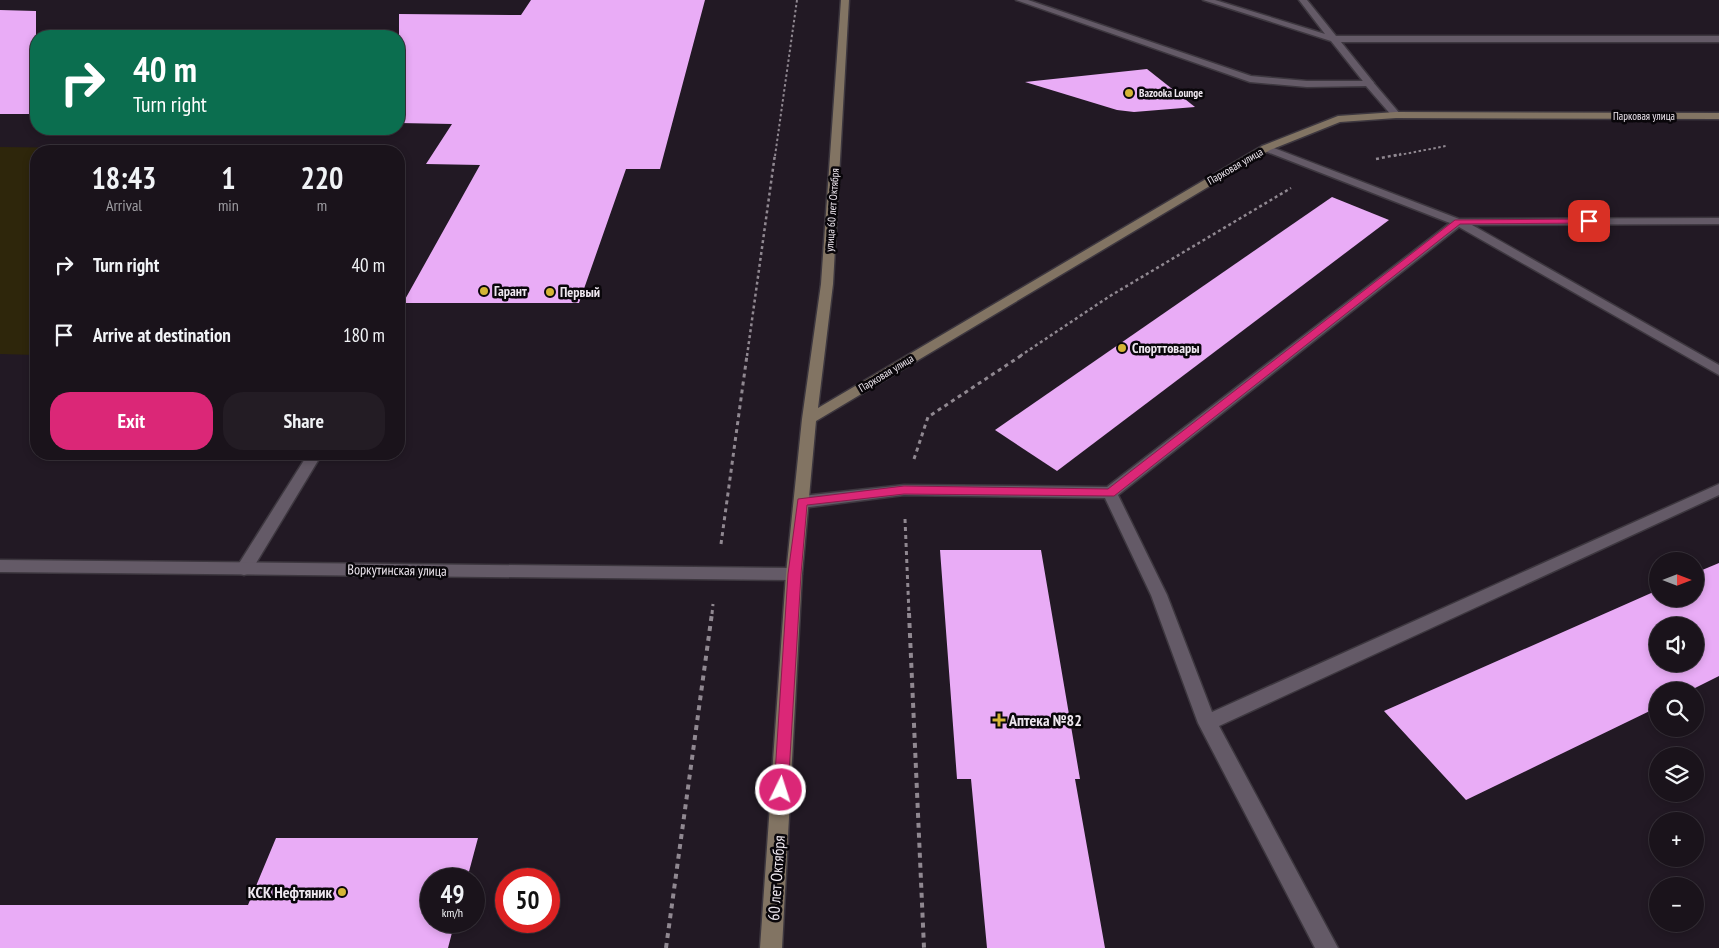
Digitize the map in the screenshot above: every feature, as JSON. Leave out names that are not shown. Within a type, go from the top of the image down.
[{"type":"main road","name":"улица 60 лет Октября","points":[[809,419],[827,284],[845,0]]},
{"type":"main road","name":"Парковая улица","points":[[809,419],[1266,148],[1338,119],[1396,115],[1719,116]]},
{"type":"main road","name":"60 лет Октября","points":[[771,948],[794,574],[809,419]]},
{"type":"street","points":[[1020,0],[1250,79],[1307,84],[1369,84]]},
{"type":"street","points":[[1207,0],[1334,39],[1719,39]]},
{"type":"street","points":[[1303,0],[1369,84],[1396,115]]},
{"type":"street","points":[[1266,148],[1458,222],[1719,371]]},
{"type":"street","points":[[802,502],[904,490],[1110,493],[1458,222],[1719,221]]},
{"type":"street","points":[[244,569],[311,460]]},
{"type":"street","points":[[1207,723],[1719,489]]},
{"type":"street","points":[[1110,493],[1159,595],[1207,723],[1327,948]]},
{"type":"street","name":"Воркутинская улица","points":[[0,566],[794,574]]},
{"type":"path","points":[[666,948],[797,0]]},
{"type":"path","points":[[924,948],[904,490],[928,417],[1110,296],[1322,170],[1453,144]]},
{"type":"shaded area","points":[[0,147],[30,147],[30,355],[0,354]]},
{"type":"building","points":[[531,0],[705,0],[660,169],[626,169],[579,303],[405,303],[405,299],[480,165],[426,164],[452,124],[405,123],[405,30],[399,30],[399,14],[521,15]]},
{"type":"building","points":[[0,10],[36,11],[36,30],[30,30],[30,114],[0,114]]},
{"type":"building","name":"Bazooka Lounge","points":[[1147,69],[1195,107],[1134,112],[1117,110],[1025,82]]},
{"type":"building","points":[[1332,197],[1389,220],[1057,471],[995,430]]},
{"type":"building","points":[[940,550],[1041,550],[1080,779],[1075,779],[1105,948],[987,948],[971,779],[957,779]]},
{"type":"building","points":[[1719,563],[1719,676],[1704,684],[1649,682],[1649,711],[1466,800],[1384,711],[1649,594],[1649,608],[1704,608],[1704,569]]},
{"type":"building","name":"КСК Нефтяник","points":[[276,838],[478,838],[470,868],[420,868],[420,933],[452,933],[448,948],[0,948],[0,905],[248,905]]},
{"type":"place","name":"Bazooka Lounge","points":[[1129,93]]},
{"type":"place","name":"Гарант","points":[[484,291]]},
{"type":"place","name":"Первый","points":[[550,292]]},
{"type":"place","name":"Спорттовары","points":[[1122,348]]},
{"type":"place","name":"Аптека №82","points":[[999,720]]},
{"type":"place","name":"КСК Нефтяник","points":[[342,892]]},
{"type":"route","points":[[781,790],[794,574],[802,502],[904,490],[1110,493],[1458,222],[1589,221]]}]
